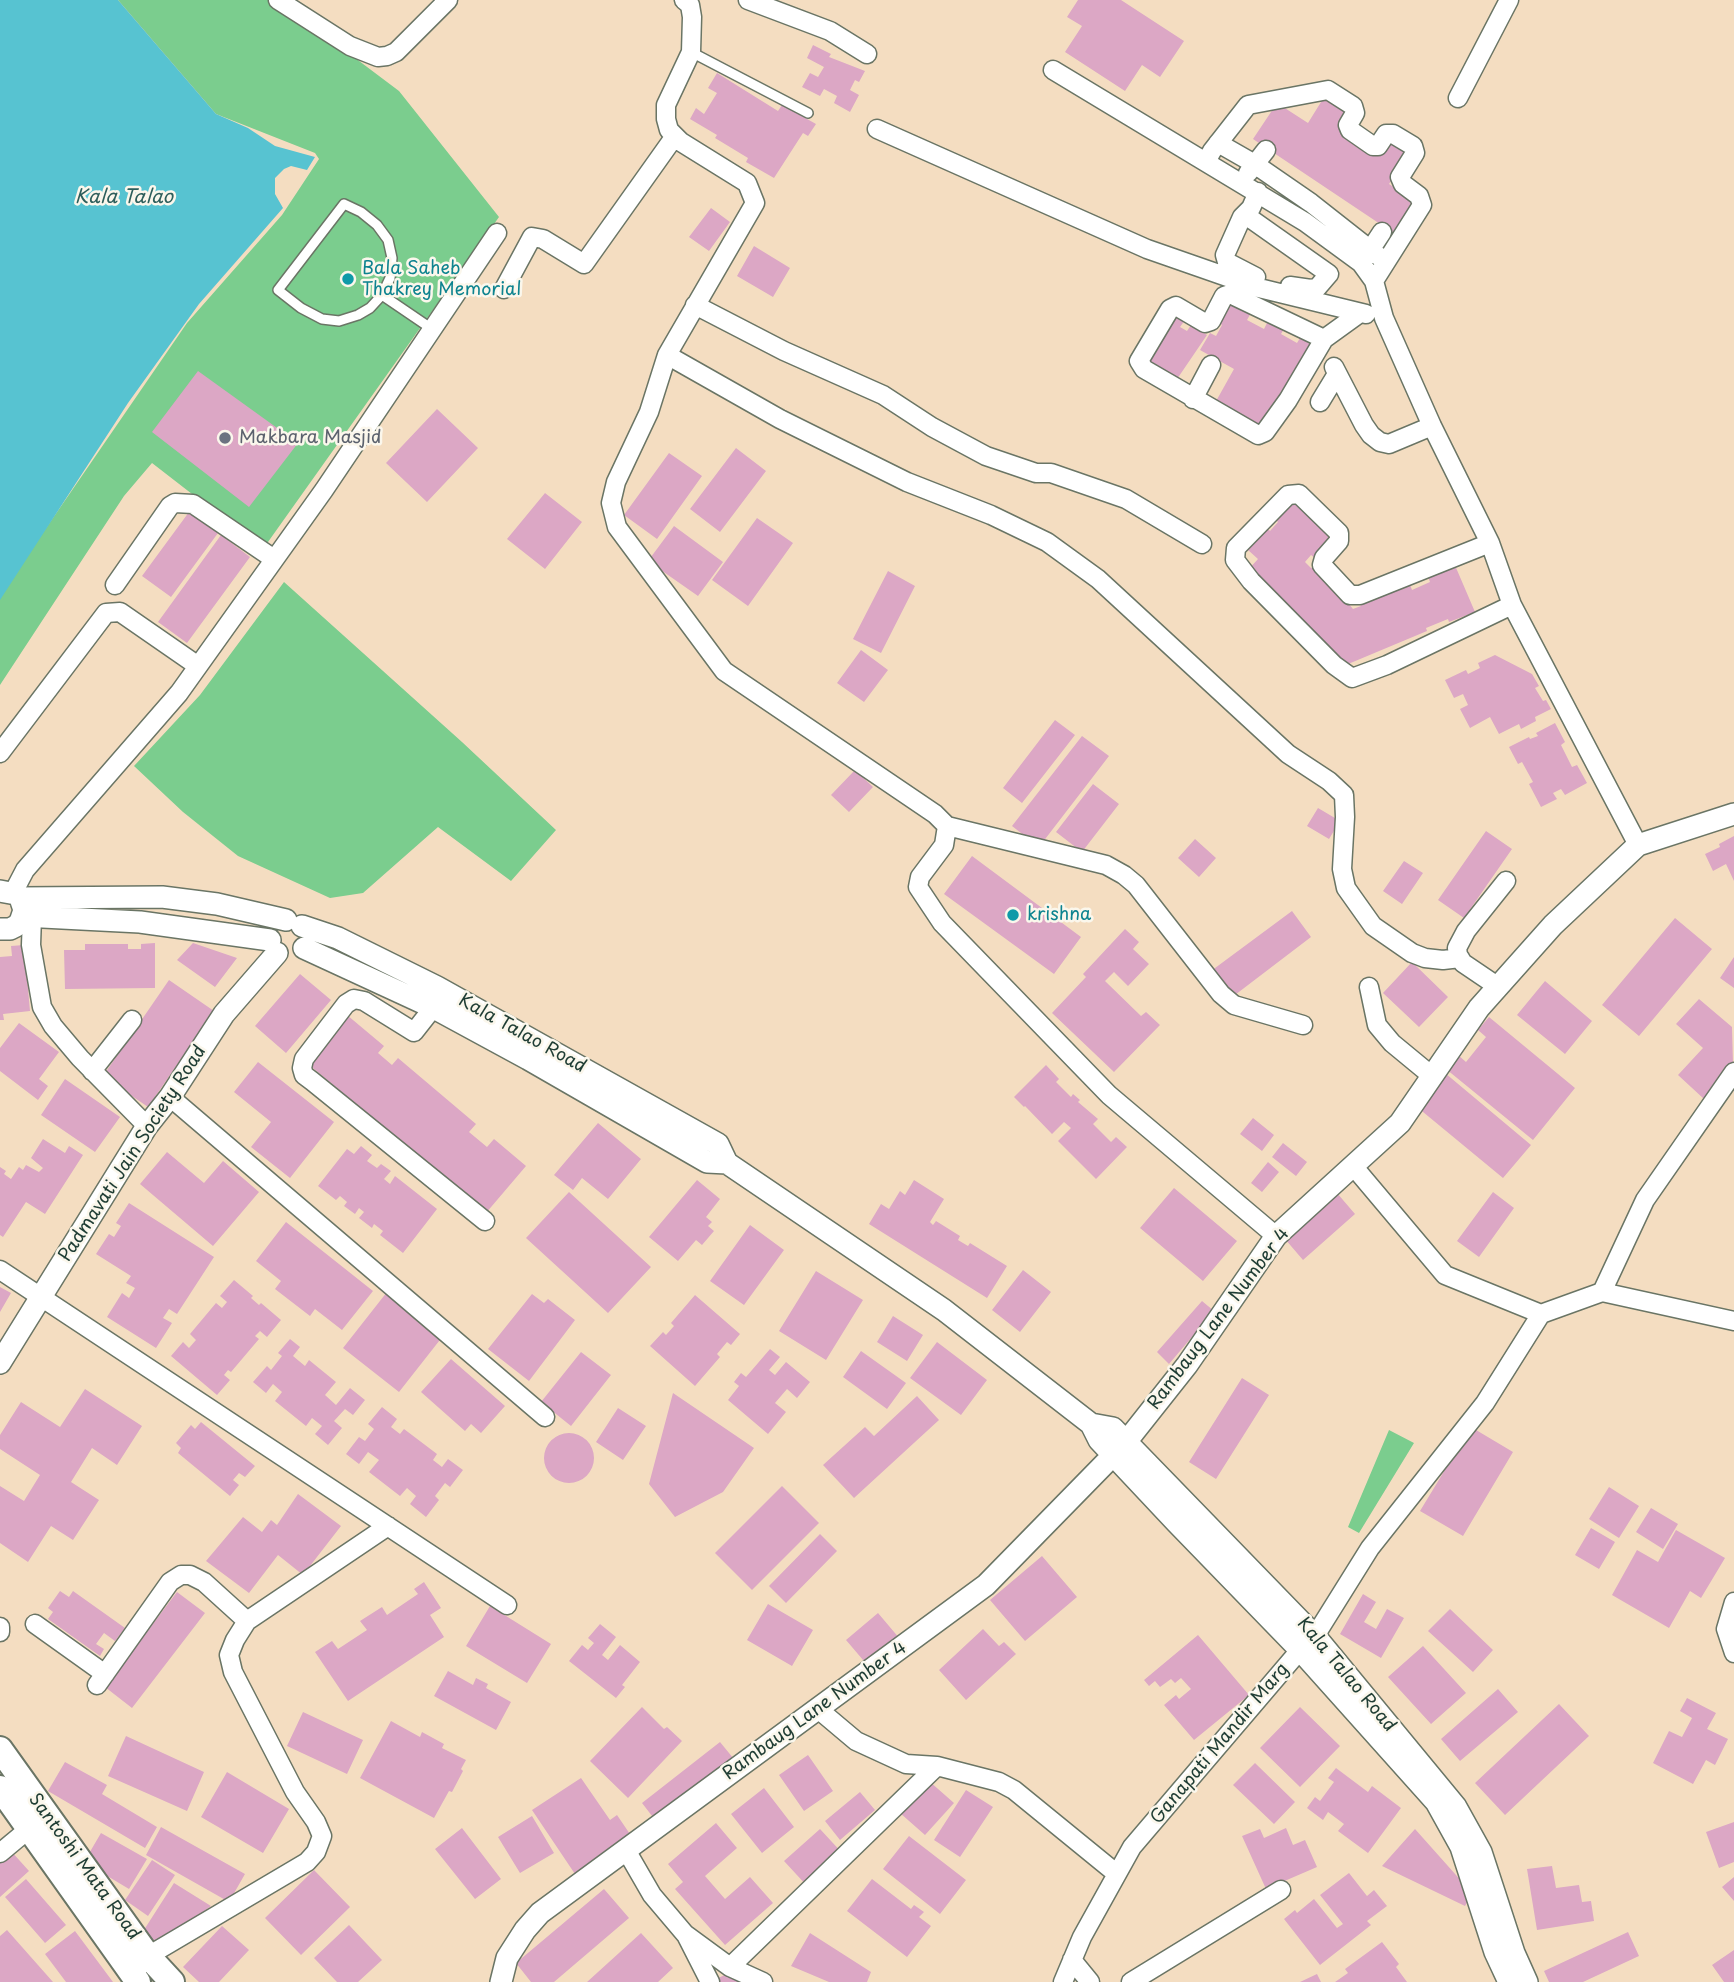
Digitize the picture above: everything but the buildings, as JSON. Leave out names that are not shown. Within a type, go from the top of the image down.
[{"type":"main road","name":"Santoshi Mata Road","points":[[0,1749],[38,1822],[131,1980]]},
{"type":"main road","name":"Santoshi Mata Road","points":[[0,1788],[38,1822],[172,1982]]},
{"type":"street","points":[[278,0],[350,46],[378,57],[396,52],[448,0]]},
{"type":"street","points":[[684,0],[690,5],[692,17],[691,52],[666,105],[669,131],[747,183],[755,203],[667,355],[649,412],[616,482],[611,503],[617,527],[724,671],[924,806],[947,826],[1106,865],[1124,875],[1136,885],[1221,995],[1234,1005],[1303,1025]]},
{"type":"street","points":[[748,0],[830,30],[867,54]]},
{"type":"street","points":[[1458,98],[1508,0]]},
{"type":"street","points":[[1054,70],[1242,182],[1305,222],[1344,251],[1386,262]]},
{"type":"street","points":[[1206,162],[1218,142],[1248,105],[1328,90],[1353,106],[1354,113],[1348,125],[1350,130],[1373,146],[1378,146],[1386,134],[1393,134],[1413,146],[1415,153],[1400,177],[1403,184],[1419,196],[1422,205],[1374,281]]},
{"type":"street","points":[[877,129],[1147,249],[1259,288],[1384,318]]},
{"type":"street","points":[[505,289],[532,237],[543,239],[584,264],[675,136]]},
{"type":"street","points":[[1218,142],[1260,157],[1348,230],[1365,257],[1384,318],[1432,426],[1490,543],[1512,605],[1638,845]]},
{"type":"street","points":[[1242,182],[1260,157]]},
{"type":"street","points":[[1258,192],[1251,208],[1242,217],[1225,255],[1227,262],[1260,279],[1311,289],[1317,288],[1344,251]]},
{"type":"street","points":[[1242,217],[1251,219],[1329,274]]},
{"type":"street","points":[[1365,257],[1382,232]]},
{"type":"street","points":[[0,929],[16,926],[25,870],[179,693],[497,233]]},
{"type":"street","points":[[1324,340],[1230,294],[1224,296],[1210,321],[1205,323],[1176,306],[1170,309],[1139,361],[1144,369],[1258,435],[1265,432],[1303,378],[1324,340],[1360,313]]},
{"type":"street","points":[[695,305],[784,351],[883,395],[986,456],[1036,473],[1051,473],[1126,499],[1202,544]]},
{"type":"street","points":[[667,355],[780,419],[884,471],[1047,542],[1098,579],[1288,754],[1329,781],[1344,795],[1342,869],[1346,888],[1373,926],[1388,938],[1425,958],[1460,958]]},
{"type":"street","points":[[1193,399],[1211,365]]},
{"type":"street","points":[[1320,402],[1335,371],[1364,425],[1380,442],[1390,444],[1432,426]]},
{"type":"street","points":[[1490,543],[1360,595],[1350,595],[1322,565],[1324,558],[1339,541],[1339,533],[1299,494],[1288,495],[1236,548],[1235,560],[1251,581],[1334,665],[1352,678],[1387,665],[1512,605]]},
{"type":"street","points":[[115,586],[170,506],[175,503],[193,504],[274,559]]},
{"type":"street","points":[[136,610],[202,661]]},
{"type":"street","points":[[0,753],[106,613],[120,612],[202,661]]},
{"type":"street","name":"Rambaug Lane Number 4","points":[[501,1982],[507,1958],[540,1913],[986,1585],[1119,1448],[1187,1365],[1276,1236],[1400,1123],[1479,1008],[1553,925],[1638,845],[1734,814]]},
{"type":"street","points":[[947,826],[944,845],[920,877],[918,887],[942,923],[1109,1095],[1276,1236]]},
{"type":"street","points":[[1497,986],[1463,963],[1457,948],[1466,931],[1506,881]]},
{"type":"street","name":"Kala Talao Road","points":[[18,903],[162,897],[217,904],[294,923],[338,938],[439,1000],[718,1144],[727,1163],[944,1310],[1091,1423],[1099,1440],[1119,1448],[1308,1643],[1456,1807],[1481,1852],[1514,1953],[1527,1982]]},
{"type":"street","points":[[18,903],[212,932],[274,946],[289,957],[304,948],[307,937],[294,923],[275,926],[271,931],[274,946]]},
{"type":"street","points":[[18,903],[31,945],[42,1007],[53,1026],[147,1126]]},
{"type":"street","points":[[212,932],[217,904]]},
{"type":"street","name":"Padmavati Jain Society Road","points":[[0,1363],[147,1126],[274,946]]},
{"type":"street","name":"Kala Talao Road","points":[[304,948],[439,1000]]},
{"type":"street","points":[[1369,987],[1377,1025],[1392,1043],[1432,1076]]},
{"type":"street","points":[[439,1000],[414,1032],[363,1001],[354,999],[346,1004],[304,1059],[302,1068],[304,1075],[485,1221]]},
{"type":"street","points":[[92,1070],[132,1020]]},
{"type":"street","points":[[1602,1292],[1645,1200],[1734,1072]]},
{"type":"street","points":[[170,1097],[545,1416]]},
{"type":"street","points":[[1354,1167],[1446,1275],[1541,1314],[1602,1292],[1734,1321]]},
{"type":"street","points":[[0,1270],[507,1605]]},
{"type":"street","name":"Ganapati Mandir Marg","points":[[1063,1982],[1082,1937],[1132,1847],[1308,1643],[1370,1548],[1485,1404],[1541,1314]]},
{"type":"street","points":[[131,1980],[148,1956],[307,1862],[316,1852],[321,1836],[316,1822],[295,1791],[233,1672],[229,1655],[247,1621],[388,1526]]},
{"type":"street","points":[[35,1624],[101,1679],[170,1582],[181,1575],[190,1575],[204,1582],[247,1621]]},
{"type":"street","points":[[1734,1602],[1726,1629],[1734,1653]]},
{"type":"street","name":"Kala Talao Road","points":[[1308,1643],[1436,1802],[1461,1847],[1495,1952],[1509,1982]]},
{"type":"street","points":[[818,1709],[856,1741],[905,1764],[937,1766],[999,1782],[1014,1790],[1117,1874]]},
{"type":"street","points":[[730,1967],[937,1766]]},
{"type":"street","points":[[0,1853],[38,1822]]},
{"type":"street","points":[[626,1850],[652,1895],[685,1934],[710,1982]]},
{"type":"street","points":[[1131,1982],[1281,1890]]},
{"type":"street","points":[[685,1934],[730,1967],[763,1982]]},
{"type":"street","points":[[1072,1960],[1090,1982]]},
{"type":"lane","points":[[691,52],[807,113]]},
{"type":"lane","points":[[344,204],[361,212],[377,225],[388,240],[392,258],[390,278],[382,295],[370,308],[339,321],[322,319],[278,290],[344,204]]},
{"type":"lane","points":[[382,295],[432,329]]},
{"type":"green space","points":[[118,0],[278,0],[399,91],[499,217],[263,549],[152,463],[124,496],[0,685],[0,595],[187,323],[282,215],[319,159],[315,153],[216,114]]},
{"type":"green space","points":[[284,582],[556,830],[511,881],[438,827],[363,893],[330,898],[238,856],[183,812],[134,766],[200,695]]},
{"type":"green space","points":[[1389,1430],[1414,1443],[1359,1533],[1348,1527]]},
{"type":"water","name":"Kala Talao","points":[[0,0],[118,0],[216,114],[248,128],[275,146],[315,157],[307,170],[291,166],[275,178],[275,194],[283,208],[199,304],[128,403],[0,600]]},
{"type":"place","name":"Bala Saheb Thakrey Memorial","points":[[348,279]]},
{"type":"place","name":"Makbara Masjid","points":[[225,438]]},
{"type":"place","name":"krishna","points":[[1013,915]]}]
